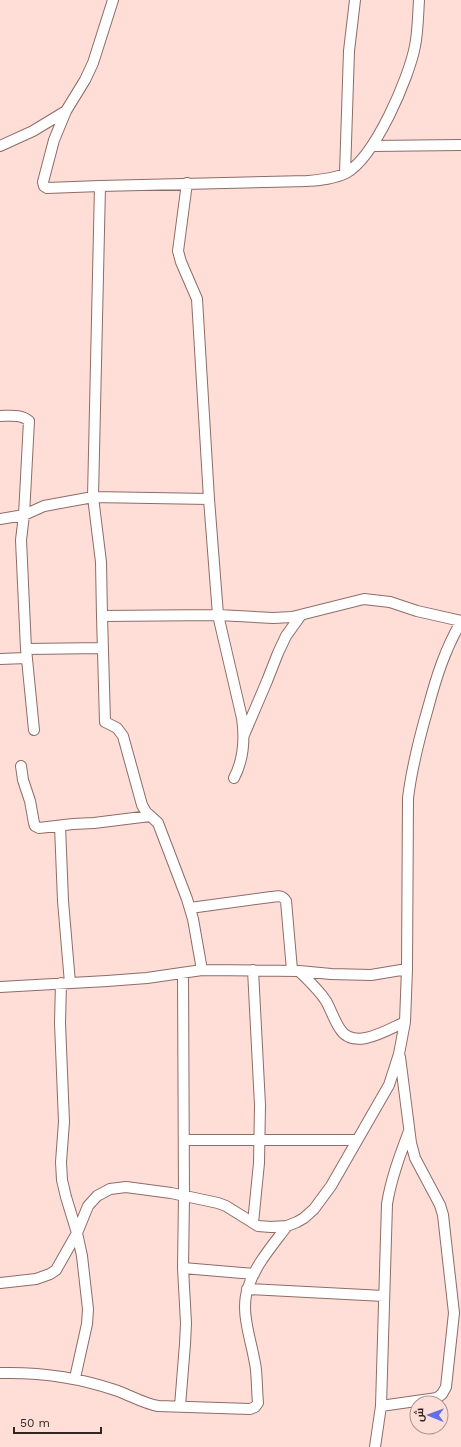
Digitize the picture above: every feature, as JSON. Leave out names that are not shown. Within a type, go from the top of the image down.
[{"type":"street","points":[[113,0],[93,63],[85,80],[66,111],[54,140],[43,182],[44,186],[47,188],[187,183],[307,181],[328,179],[345,173],[357,165],[372,146],[401,90],[410,66],[415,45],[419,0]]},
{"type":"street","points":[[345,173],[349,51],[355,0]]},
{"type":"street","points":[[0,146],[33,131],[66,111]]},
{"type":"street","points":[[372,146],[461,145]]},
{"type":"street","points":[[187,183],[178,251],[181,262],[197,299],[209,500],[218,614],[242,718],[244,735],[243,750],[239,768],[234,778]]},
{"type":"street","points":[[100,186],[94,497],[101,562],[105,722],[117,728],[123,736],[142,805],[150,816],[158,823],[190,908],[202,970]]},
{"type":"street","points":[[0,416],[19,416],[29,421],[24,515],[21,540],[26,653],[34,730]]},
{"type":"street","points":[[0,519],[24,515],[44,506],[94,497],[209,500]]},
{"type":"street","points":[[0,1283],[36,1279],[56,1270],[77,1233],[88,1206],[97,1196],[110,1189],[126,1187],[218,1203],[226,1206],[258,1226],[287,1226],[304,1218],[314,1209],[331,1186],[389,1085],[399,1054],[405,1022],[407,969],[408,798],[412,770],[432,692],[446,649],[461,621],[417,612],[390,602],[364,599],[301,615],[273,618],[218,614],[102,616]]},
{"type":"street","points":[[244,735],[286,636],[301,615]]},
{"type":"street","points":[[0,659],[26,653],[104,648]]},
{"type":"street","points":[[21,766],[23,780],[30,801],[35,826],[39,828],[150,816]]},
{"type":"street","points":[[60,826],[66,983],[60,1023],[64,1122],[61,1162],[62,1180],[82,1256],[88,1309],[87,1324],[75,1378]]},
{"type":"street","points":[[190,908],[271,896],[284,897],[286,901],[296,970],[320,993],[340,1029],[345,1035],[352,1038],[370,1038],[405,1022]]},
{"type":"street","points":[[0,987],[123,980],[202,970],[296,970],[331,974],[371,974],[407,969]]},
{"type":"street","points":[[253,970],[260,1105],[258,1183],[253,1223]]},
{"type":"street","points":[[180,1406],[186,1323],[183,1268],[183,973]]},
{"type":"street","points":[[381,1406],[437,1398],[442,1394],[446,1387],[454,1313],[443,1215],[440,1205],[415,1158],[399,1054]]},
{"type":"street","points":[[375,1447],[381,1406],[387,1204],[393,1174],[410,1131]]},
{"type":"street","points":[[184,1140],[357,1140]]},
{"type":"street","points":[[0,1373],[75,1378],[116,1391],[146,1404],[158,1406],[255,1407],[258,1403],[256,1369],[247,1324],[247,1289],[257,1268],[287,1226]]},
{"type":"street","points":[[183,1268],[254,1274]]},
{"type":"street","points":[[247,1289],[384,1296]]}]
